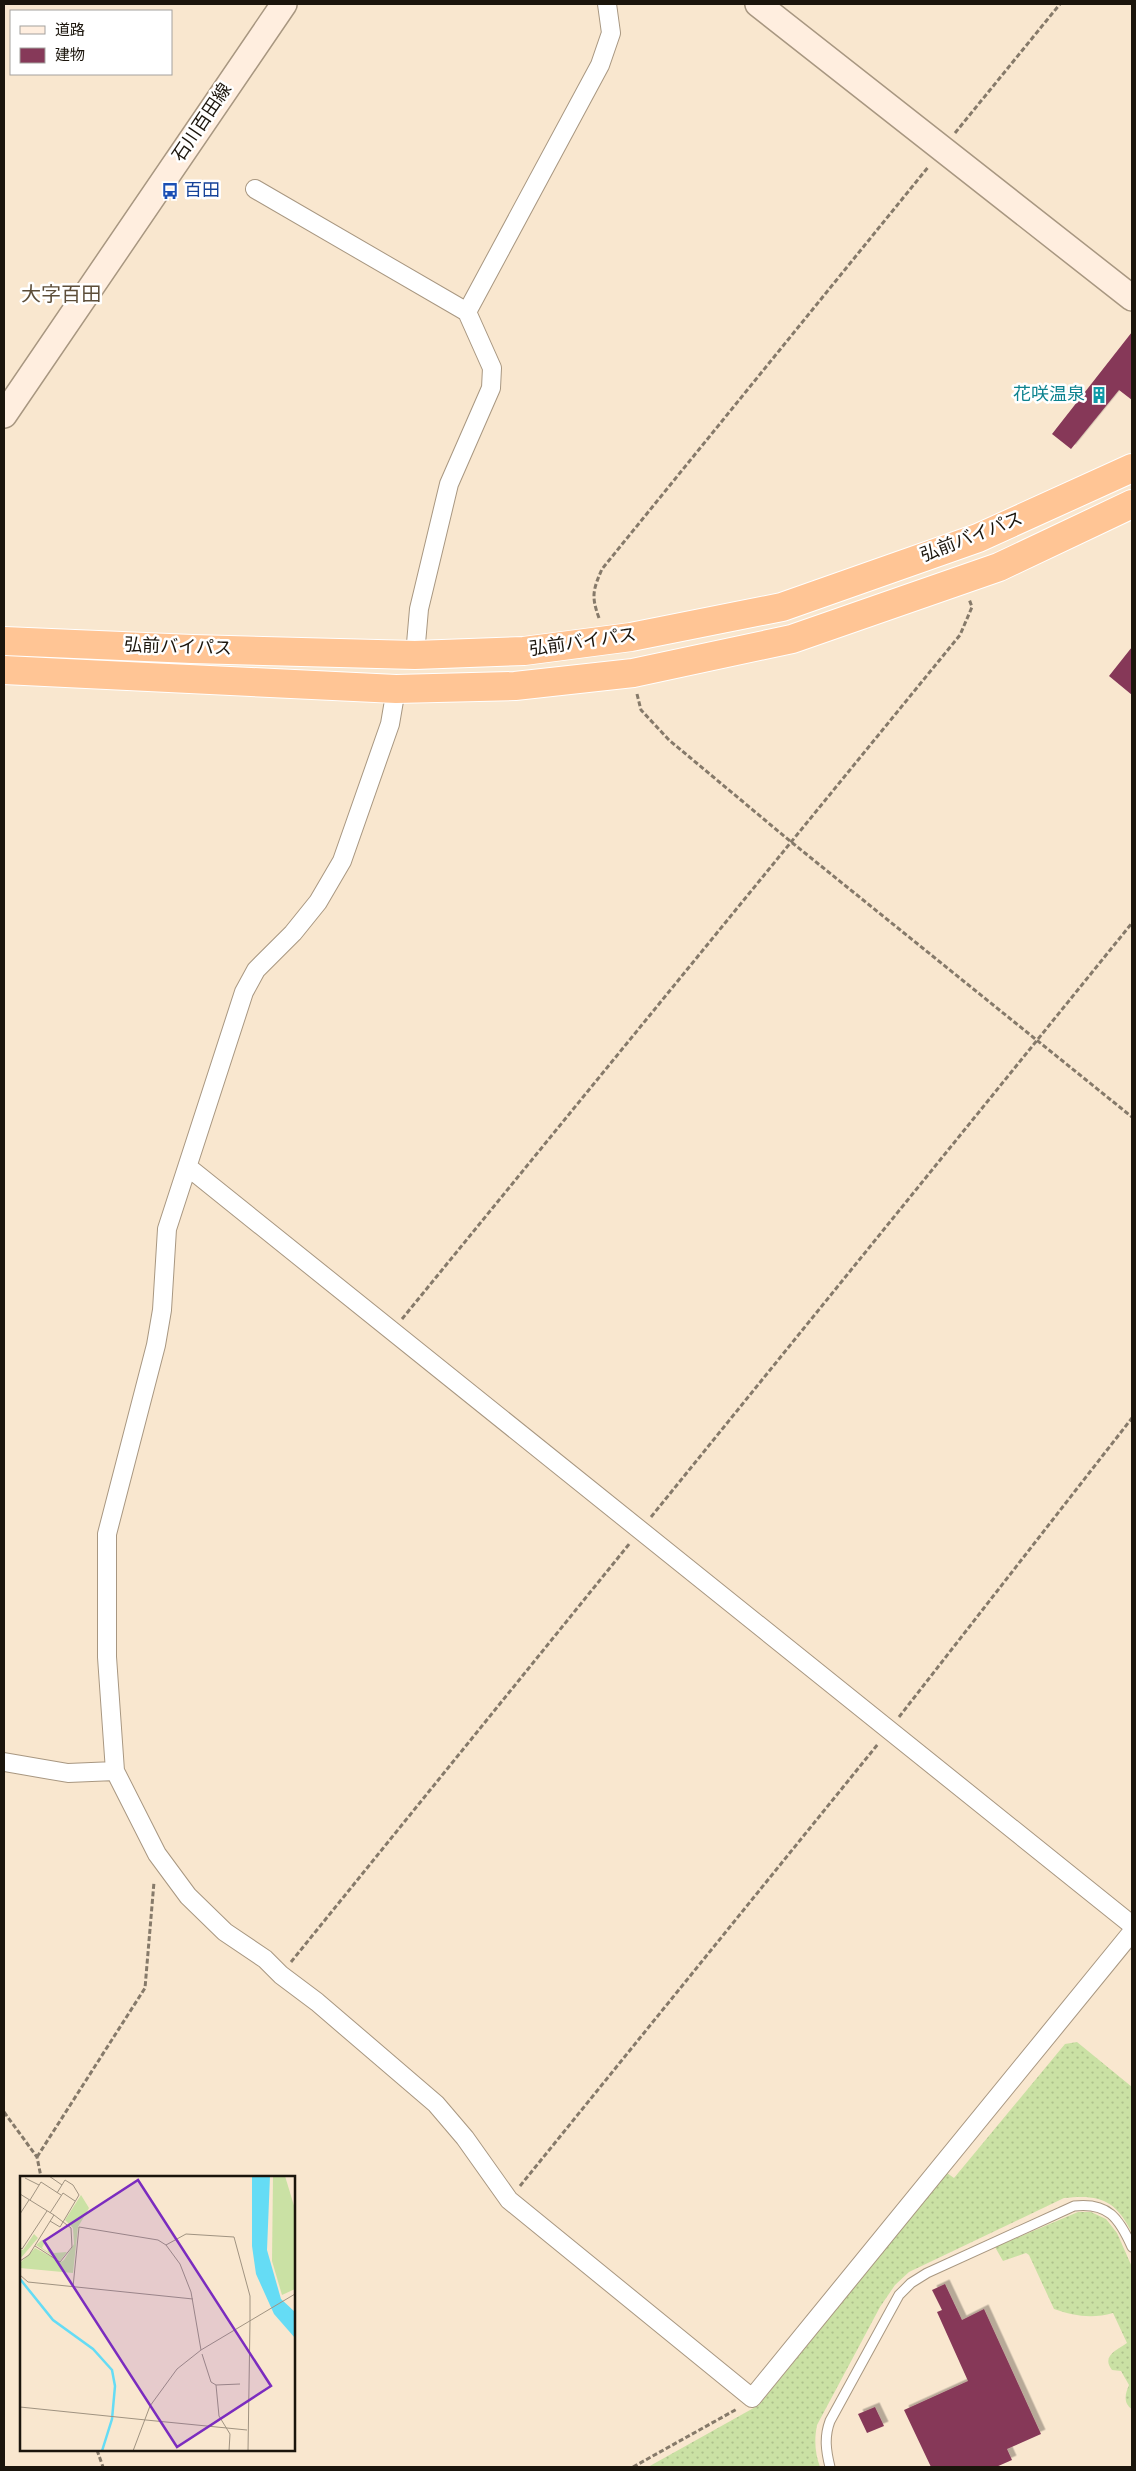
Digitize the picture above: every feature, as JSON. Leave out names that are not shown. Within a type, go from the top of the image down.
[{"type":"highway","name":"弘前バイパス","points":[[4,641],[192,649],[415,654],[524,651],[608,640],[782,607],[978,538],[1132,468]]},
{"type":"highway","name":"弘前バイパス","points":[[4,670],[396,689],[515,686],[633,673],[792,639],[961,580],[1048,545],[1132,504]]},
{"type":"main road","name":"石川百田線","points":[[4,415],[284,4]]},
{"type":"main road","points":[[758,4],[1132,298]]},
{"type":"street","points":[[467,312],[600,66],[611,33],[607,4]]},
{"type":"street","points":[[255,189],[467,312],[492,368],[491,388],[449,484],[419,609],[415,654]]},
{"type":"street","points":[[396,689],[390,724],[342,861],[318,902],[293,933],[256,970],[244,992],[167,1229],[162,1310],[156,1345],[107,1534],[107,1657],[115,1771],[157,1854],[188,1896],[225,1932],[265,1959],[281,1975],[317,2002],[436,2104],[465,2138],[509,2200],[752,2398],[1132,1932]]},
{"type":"street","points":[[188,1166],[392,1332],[1132,1925]]},
{"type":"street","points":[[4,1762],[68,1773],[115,1771]]},
{"type":"lane","points":[[830,2467],[826,2449],[826,2432],[830,2421],[890,2308],[911,2283],[927,2273],[1074,2206],[1093,2206],[1111,2213],[1119,2223],[1132,2247]]},
{"type":"path","points":[[608,640],[593,599],[594,587],[602,569],[1060,4]]},
{"type":"path","points":[[392,1332],[790,841],[960,635],[972,607],[961,580]]},
{"type":"path","points":[[633,673],[641,710],[669,740],[790,841],[1132,1117]]},
{"type":"path","points":[[281,1975],[1132,923]]},
{"type":"path","points":[[509,2200],[889,1730],[1132,1418]]},
{"type":"path","points":[[37,2157],[145,1988],[157,1854]]},
{"type":"path","points":[[4,2112],[37,2157],[41,2176]]},
{"type":"path","points":[[633,2467],[731,2414],[752,2398]]},
{"type":"path","points":[[97,2451],[103,2467]]},
{"type":"green space","points":[[1077,2042],[1132,2087],[1132,2233],[1120,2213],[1106,2202],[1088,2197],[1064,2198],[909,2272],[895,2285],[880,2307],[817,2425],[816,2446],[820,2467],[648,2467],[759,2405],[947,2173],[954,2178],[1065,2044]]},
{"type":"green space","points":[[1078,2212],[1091,2212],[1106,2219],[1117,2233],[1132,2267],[1132,2409],[1127,2404],[1126,2398],[1129,2385],[1121,2371],[1112,2370],[1108,2361],[1115,2351],[1127,2343],[1113,2313],[1083,2316],[1054,2309],[1029,2255],[1026,2253],[1003,2261],[995,2247]]},
{"type":"building","name":"花咲温泉","points":[[1132,332],[1132,400],[1119,390],[1071,449],[1052,434]]},
{"type":"building","points":[[1132,647],[1132,695],[1109,676]]},
{"type":"building","points":[[945,2284],[962,2320],[984,2309],[1041,2434],[1007,2449],[1012,2460],[996,2467],[931,2467],[904,2410],[968,2381],[937,2312],[942,2310],[932,2290]]},
{"type":"building","points":[[875,2407],[884,2426],[867,2433],[858,2414]]},
{"type":"place","name":"百田","points":[[170,191]]},
{"type":"place","name":"花咲温泉","points":[[1099,395]]},
{"type":"district","name":"大字百田","points":[[61,296]]}]
